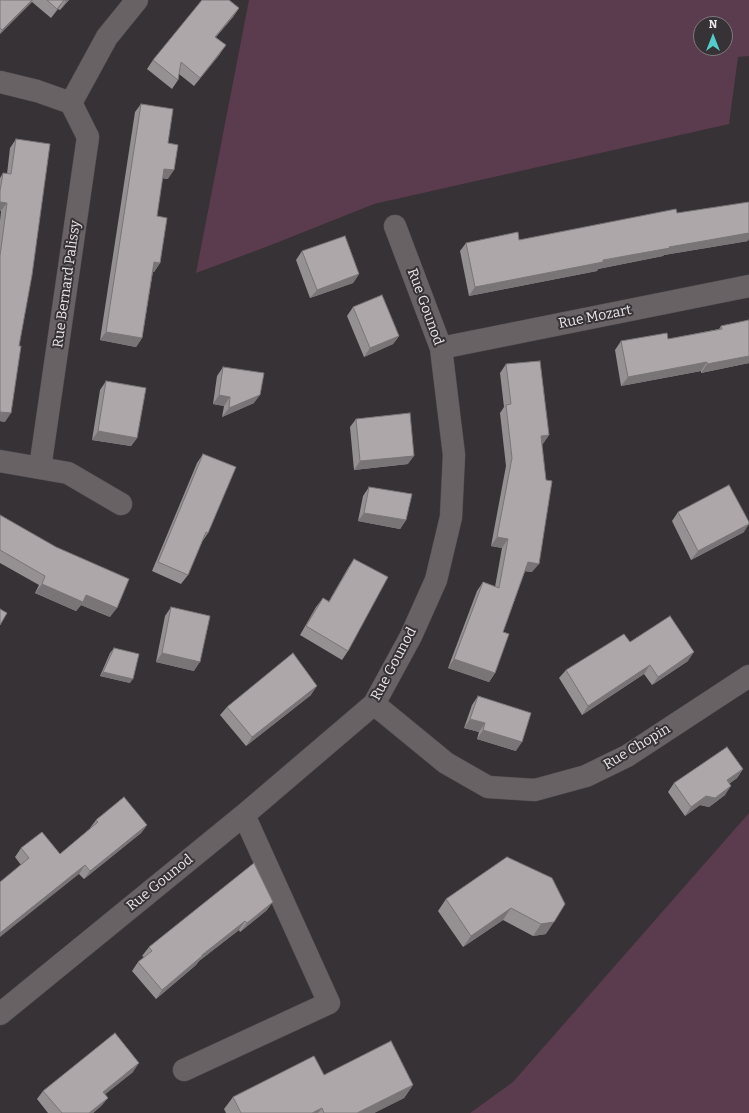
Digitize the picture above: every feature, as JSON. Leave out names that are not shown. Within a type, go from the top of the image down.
[{"type":"street","points":[[0,82],[37,91],[71,103],[107,38],[137,0]]},
{"type":"street","name":"Rue Bernard Palissy","points":[[40,468],[88,137],[71,103]]},
{"type":"street","name":"Rue Gounod","points":[[0,1014],[244,815],[374,704],[411,636],[436,580],[451,517],[454,455],[441,348],[394,226]]},
{"type":"street","name":"Rue Mozart","points":[[441,348],[749,286]]},
{"type":"street","points":[[0,461],[68,473],[120,504]]},
{"type":"street","name":"Rue Chopin","points":[[374,704],[446,764],[488,787],[535,790],[586,776],[627,756],[749,676]]},
{"type":"street","points":[[184,1070],[328,1003],[244,815]]},
{"type":"shaded area","points":[[249,0],[749,0],[749,56],[738,57],[729,124],[374,204],[196,273]]},
{"type":"shaded area","points":[[749,813],[749,1113],[470,1113],[513,1082]]},
{"type":"building","points":[[0,0],[32,0],[2,30],[0,28]]},
{"type":"building","points":[[47,0],[64,0],[57,9]]},
{"type":"building","points":[[202,0],[229,0],[239,8],[215,37],[226,45],[200,78],[181,62],[178,80],[153,60]]},
{"type":"building","points":[[141,104],[173,109],[168,143],[178,145],[174,170],[164,169],[157,216],[167,218],[160,263],[154,262],[142,338],[106,332]]},
{"type":"building","points":[[16,139],[50,144],[32,275],[19,346],[21,346],[11,413],[0,412],[0,256],[7,203],[0,202],[0,191],[3,173],[11,174]]},
{"type":"building","points":[[749,202],[749,233],[603,260],[603,262],[475,287],[466,243],[518,232],[519,240],[676,209],[677,213]]},
{"type":"building","points":[[345,236],[359,274],[317,290],[302,251]]},
{"type":"building","points":[[382,295],[399,336],[370,348],[353,307]]},
{"type":"building","points":[[749,320],[749,356],[707,364],[707,362],[628,377],[621,341],[667,333],[668,339],[722,329],[721,326]]},
{"type":"building","points":[[540,361],[549,435],[541,436],[546,480],[552,481],[539,564],[528,562],[503,632],[509,634],[495,673],[454,659],[483,582],[499,588],[508,539],[497,537],[512,458],[506,405],[511,404],[506,364]]},
{"type":"building","points":[[223,367],[264,373],[260,395],[229,408],[230,397],[219,395]]},
{"type":"building","points":[[106,381],[146,388],[137,438],[98,431]]},
{"type":"building","points":[[410,413],[414,456],[360,461],[356,419]]},
{"type":"building","points":[[203,454],[236,467],[208,533],[206,532],[188,575],[158,562]]},
{"type":"building","points":[[729,485],[749,524],[698,551],[678,512]]},
{"type":"building","points":[[369,487],[412,494],[406,520],[364,513]]},
{"type":"building","points":[[0,515],[56,547],[129,579],[117,608],[86,595],[83,602],[42,584],[45,576],[0,550]]},
{"type":"building","points":[[354,559],[388,577],[348,651],[306,626],[323,598],[329,602]]},
{"type":"building","points":[[171,607],[210,616],[200,662],[162,653]]},
{"type":"building","points":[[0,609],[7,613],[0,625]]},
{"type":"building","points":[[670,616],[694,652],[658,677],[650,665],[588,706],[566,670],[624,634],[630,642]]},
{"type":"building","points":[[114,648],[139,654],[133,679],[103,672]]},
{"type":"building","points":[[293,653],[317,686],[252,737],[227,707]]},
{"type":"building","points":[[478,696],[531,713],[522,742],[483,730],[485,723],[470,719]]},
{"type":"building","points":[[727,747],[743,769],[727,780],[731,786],[715,798],[706,796],[691,807],[674,783]]},
{"type":"building","points":[[124,797],[147,825],[90,871],[85,865],[0,933],[0,882],[29,858],[21,848],[42,832],[60,854],[98,822],[96,820]]},
{"type":"building","points":[[507,857],[552,878],[565,904],[554,922],[541,924],[511,908],[471,936],[446,899]]},
{"type":"building","points":[[254,863],[273,902],[247,923],[245,921],[202,955],[162,990],[138,962],[152,951],[149,947]]},
{"type":"building","points":[[115,1033],[139,1063],[103,1092],[108,1098],[89,1113],[62,1113],[43,1091]]},
{"type":"building","points":[[391,1041],[413,1085],[357,1113],[324,1113],[322,1108],[312,1113],[241,1113],[233,1097],[314,1056],[324,1075]]}]
